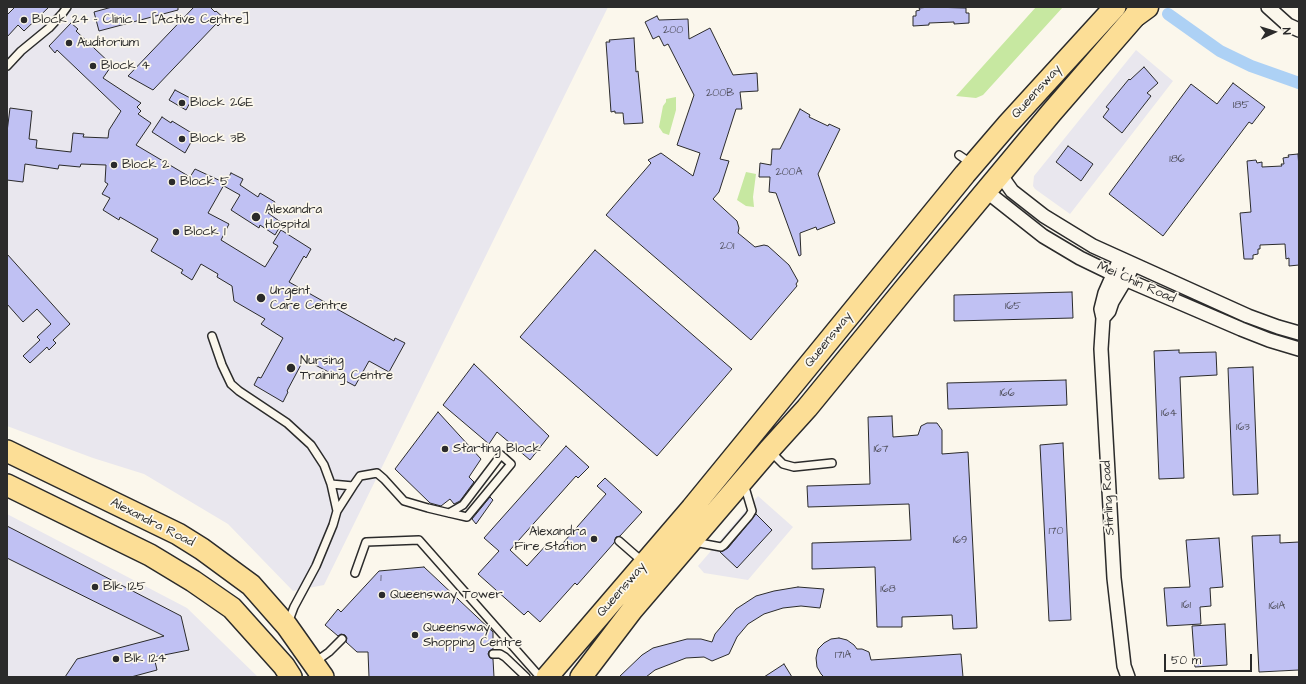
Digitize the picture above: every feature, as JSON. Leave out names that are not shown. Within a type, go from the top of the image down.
[{"type":"main road","name":"Queensway","points":[[547,677],[603,618],[645,563],[928,221],[966,160],[1008,124],[1115,7]]},
{"type":"main road","name":"Queensway","points":[[581,677],[626,612],[690,542],[807,408],[1051,113],[1142,10]]},
{"type":"main road","points":[[1008,124],[1035,109],[1051,113]]},
{"type":"main road","points":[[928,221],[930,230],[934,234],[939,236],[948,236]]},
{"type":"main road","points":[[911,241],[925,241],[930,246],[932,256]]},
{"type":"main road","name":"Alexandra Road","points":[[7,451],[178,534],[202,549],[251,585],[287,626],[318,670]]},
{"type":"main road","points":[[7,485],[150,555],[194,581],[232,608],[284,666],[291,677]]},
{"type":"street","points":[[1268,7],[1288,25],[1299,30]]},
{"type":"street","name":"Mei Chin Road","points":[[1000,174],[1012,191],[1044,216],[1093,246],[1248,316],[1299,333]]},
{"type":"street","name":"Mei Chin Road","points":[[986,191],[1043,236],[1080,258],[1127,280],[1260,337],[1299,349]]},
{"type":"street","name":"Stirling Road","points":[[1115,257],[1108,271],[1101,309],[1103,318],[1101,349],[1114,578],[1124,666],[1128,677]]},
{"type":"street","name":"Stirling Road","points":[[1103,318],[1109,311],[1116,295],[1127,280],[1134,265]]},
{"type":"lane","points":[[7,66],[21,51],[49,28],[67,7]]},
{"type":"lane","points":[[212,336],[222,365],[231,384],[287,423],[311,446],[324,465],[331,484],[337,511]]},
{"type":"lane","points":[[769,450],[783,464],[794,468],[832,463]]},
{"type":"lane","points":[[287,626],[294,607],[316,566],[333,525],[337,511],[360,476],[377,473],[404,501],[449,514],[467,517],[511,464],[501,455],[462,505],[449,514]]},
{"type":"lane","points":[[690,542],[721,547],[749,516],[752,511],[743,480]]},
{"type":"lane","points":[[331,484],[353,486]]},
{"type":"lane","points":[[355,572],[366,542],[420,540],[540,677]]},
{"type":"lane","points":[[619,541],[645,563]]},
{"type":"lane","points":[[318,670],[329,652],[342,639]]},
{"type":"lane","points":[[493,654],[500,654],[505,657],[526,677]]},
{"type":"shaded area","name":"Alexandra Hospital","points":[[7,7],[608,7],[324,585],[293,591],[228,524],[144,474],[93,458],[7,426]]},
{"type":"shaded area","points":[[1136,50],[1173,81],[1070,214],[1035,189],[1033,186],[1034,176]]},
{"type":"shaded area","points":[[758,496],[793,527],[748,580],[704,573],[698,566]]},
{"type":"shaded area","points":[[7,514],[187,608],[258,677],[7,677]]},
{"type":"green space","points":[[1036,7],[1063,7],[983,95],[976,98],[956,96]]},
{"type":"green space","points":[[676,97],[676,110],[669,135],[663,133],[659,127],[663,106],[666,99]]},
{"type":"green space","points":[[746,172],[756,174],[753,197],[754,207],[746,206],[737,200]]},
{"type":"building","name":"Block 24 - Clinic L [Active Centre]","points":[[15,7],[49,7],[24,31],[18,25],[7,37],[7,15]]},
{"type":"building","points":[[112,7],[178,7],[178,10],[99,31],[94,12]]},
{"type":"building","points":[[194,7],[210,7],[225,19],[218,26],[216,24],[153,90],[128,76]]},
{"type":"building","points":[[919,8],[966,8],[966,13],[969,13],[969,23],[929,23],[929,25],[913,26],[913,16],[916,16],[916,11],[920,10]]},
{"type":"building","points":[[657,16],[659,20],[688,19],[689,39],[710,28],[733,75],[757,73],[758,91],[740,92],[742,109],[736,109],[720,159],[729,161],[719,192],[713,199],[737,221],[739,228],[738,233],[755,247],[764,245],[768,246],[789,265],[798,281],[796,284],[797,286],[751,340],[606,215],[651,163],[648,160],[661,153],[693,176],[700,153],[677,145],[694,95],[668,44],[664,46],[659,36],[653,39],[645,22]]},
{"type":"building","points":[[71,23],[78,29],[76,31],[112,65],[103,78],[141,103],[137,107],[141,111],[138,114],[151,123],[136,145],[190,177],[195,169],[225,183],[208,213],[229,224],[221,240],[265,267],[278,246],[273,243],[281,230],[311,249],[306,258],[304,256],[289,282],[394,341],[395,338],[405,343],[389,372],[369,361],[355,386],[304,359],[287,391],[288,392],[283,402],[254,385],[258,377],[261,378],[283,338],[261,324],[265,319],[234,301],[232,286],[217,277],[218,274],[201,264],[192,280],[181,273],[183,270],[151,251],[158,239],[120,217],[119,220],[103,210],[110,198],[102,194],[108,184],[105,182],[106,165],[81,164],[80,167],[59,165],[58,169],[25,164],[23,182],[7,180],[7,132],[10,108],[32,111],[29,139],[37,140],[36,148],[71,152],[73,133],[84,134],[83,137],[108,138],[109,130],[121,111],[57,50],[55,53],[49,46]]},
{"type":"building","points":[[634,38],[636,72],[638,71],[643,123],[624,124],[623,113],[615,113],[615,111],[611,112],[606,42],[610,42],[609,40]]},
{"type":"building","points":[[1144,67],[1158,83],[1147,93],[1151,96],[1122,133],[1103,117],[1109,109],[1106,107],[1129,79],[1130,80]]},
{"type":"building","points":[[1233,83],[1265,107],[1252,124],[1249,122],[1163,236],[1109,194],[1191,84],[1217,104]]},
{"type":"building","name":"Block 26E","points":[[175,90],[192,99],[186,110],[169,100]]},
{"type":"building","points":[[800,109],[810,115],[809,117],[828,126],[829,124],[840,129],[818,174],[835,223],[817,230],[816,227],[800,233],[801,255],[799,256],[776,193],[769,192],[770,177],[759,177],[760,163],[771,165],[772,149],[780,149]]},
{"type":"building","points":[[162,117],[171,123],[172,121],[195,135],[185,153],[152,132]]},
{"type":"building","points":[[1068,146],[1093,164],[1081,181],[1056,162]]},
{"type":"building","points":[[1298,154],[1299,265],[1289,266],[1289,258],[1286,259],[1285,244],[1260,245],[1258,254],[1253,255],[1253,259],[1244,259],[1240,213],[1251,212],[1247,161],[1256,160],[1257,163],[1262,162],[1262,167],[1282,166],[1281,164],[1284,164],[1283,158],[1289,157],[1288,155]]},
{"type":"building","points":[[231,173],[243,179],[240,185],[258,197],[260,193],[275,202],[268,213],[282,223],[275,235],[260,225],[259,228],[231,210],[240,195],[224,186]]},
{"type":"building","points":[[595,250],[732,369],[657,456],[520,337]]},
{"type":"building","points":[[7,254],[70,324],[53,340],[56,343],[49,350],[47,347],[30,363],[23,356],[40,340],[37,337],[51,324],[37,309],[23,322],[7,304]]},
{"type":"building","points":[[1072,292],[1073,318],[954,321],[954,295]]},
{"type":"building","points":[[1179,350],[1179,353],[1216,352],[1217,375],[1180,377],[1184,478],[1159,479],[1154,351]]},
{"type":"building","points":[[474,364],[549,436],[530,460],[497,432],[489,444],[443,405]]},
{"type":"building","points":[[1253,367],[1258,494],[1233,495],[1228,368]]},
{"type":"building","points":[[1066,380],[1067,405],[948,409],[947,383]]},
{"type":"building","points":[[438,412],[481,459],[469,477],[474,482],[460,501],[454,504],[450,499],[441,506],[430,503],[395,469]]},
{"type":"building","points":[[892,416],[893,437],[918,435],[921,426],[927,423],[937,423],[942,430],[942,454],[968,452],[977,628],[953,629],[952,615],[902,617],[902,627],[877,627],[875,567],[812,569],[812,543],[911,540],[909,504],[808,507],[807,486],[870,484],[868,417]]},
{"type":"building","points":[[1063,443],[1071,620],[1049,621],[1040,445]]},
{"type":"building","points":[[566,446],[589,467],[578,478],[576,476],[510,550],[527,566],[548,543],[556,551],[606,494],[597,486],[605,478],[642,512],[620,536],[616,537],[614,543],[577,585],[575,583],[540,622],[528,611],[524,615],[478,574],[499,551],[484,538]]},
{"type":"building","points":[[490,497],[493,500],[476,524],[472,519]]},
{"type":"building","points":[[756,514],[772,530],[737,568],[720,552],[728,548]]},
{"type":"building","name":"Blk 125","points":[[7,526],[181,616],[189,650],[154,657],[157,670],[131,677],[65,677],[77,659],[164,636],[7,558]]},
{"type":"building","points":[[1280,535],[1280,543],[1299,542],[1299,670],[1259,672],[1252,536]]},
{"type":"building","points":[[1219,538],[1223,587],[1210,588],[1211,606],[1200,607],[1201,624],[1167,626],[1164,588],[1190,587],[1186,540]]},
{"type":"building","name":"Queensway Shopping Centre","points":[[424,567],[493,632],[493,649],[489,651],[488,654],[490,658],[493,659],[494,677],[369,677],[368,652],[357,652],[346,642],[347,638],[345,635],[341,634],[338,636],[325,625],[338,609],[341,612],[379,571]]},
{"type":"building","points":[[798,587],[824,589],[820,608],[801,606],[783,608],[764,614],[748,624],[737,637],[729,654],[712,661],[704,657],[686,658],[655,670],[646,677],[619,677],[642,655],[653,648],[687,639],[701,639],[712,642],[715,634],[736,609],[756,596]]},
{"type":"building","points":[[1225,624],[1227,665],[1195,667],[1192,626]]},
{"type":"building","points":[[839,638],[847,640],[857,649],[862,649],[869,652],[871,660],[961,654],[963,677],[824,677],[817,667],[816,658],[818,649],[831,639]]},
{"type":"building","points":[[784,664],[792,677],[764,677]]},
{"type":"waterway","points":[[1168,14],[1220,51],[1251,66],[1299,83]]},
{"type":"place","name":"Block 24 - Clinic L [Active Centre]","points":[[24,20]]},
{"type":"place","name":"Auditorium","points":[[69,43]]},
{"type":"place","name":"Block 4","points":[[93,66]]},
{"type":"place","name":"Block 26E","points":[[182,103]]},
{"type":"place","name":"Block 3B","points":[[182,139]]},
{"type":"place","name":"Block 2","points":[[114,165]]},
{"type":"place","name":"Block 5","points":[[172,182]]},
{"type":"place","name":"Alexandra Hospital","points":[[256,217]]},
{"type":"place","name":"Block 1","points":[[176,232]]},
{"type":"place","name":"Urgent Care Centre","points":[[261,298]]},
{"type":"place","name":"Nursing Training Centre","points":[[291,368]]},
{"type":"place","name":"Starting Block","points":[[445,449]]},
{"type":"place","name":"Alexandra Fire Station","points":[[594,539]]},
{"type":"place","name":"Blk 125","points":[[95,587]]},
{"type":"place","name":"Queensway Tower","points":[[382,595]]},
{"type":"place","name":"Queensway Shopping Centre","points":[[415,635]]},
{"type":"place","name":"Blk 124","points":[[116,659]]}]
